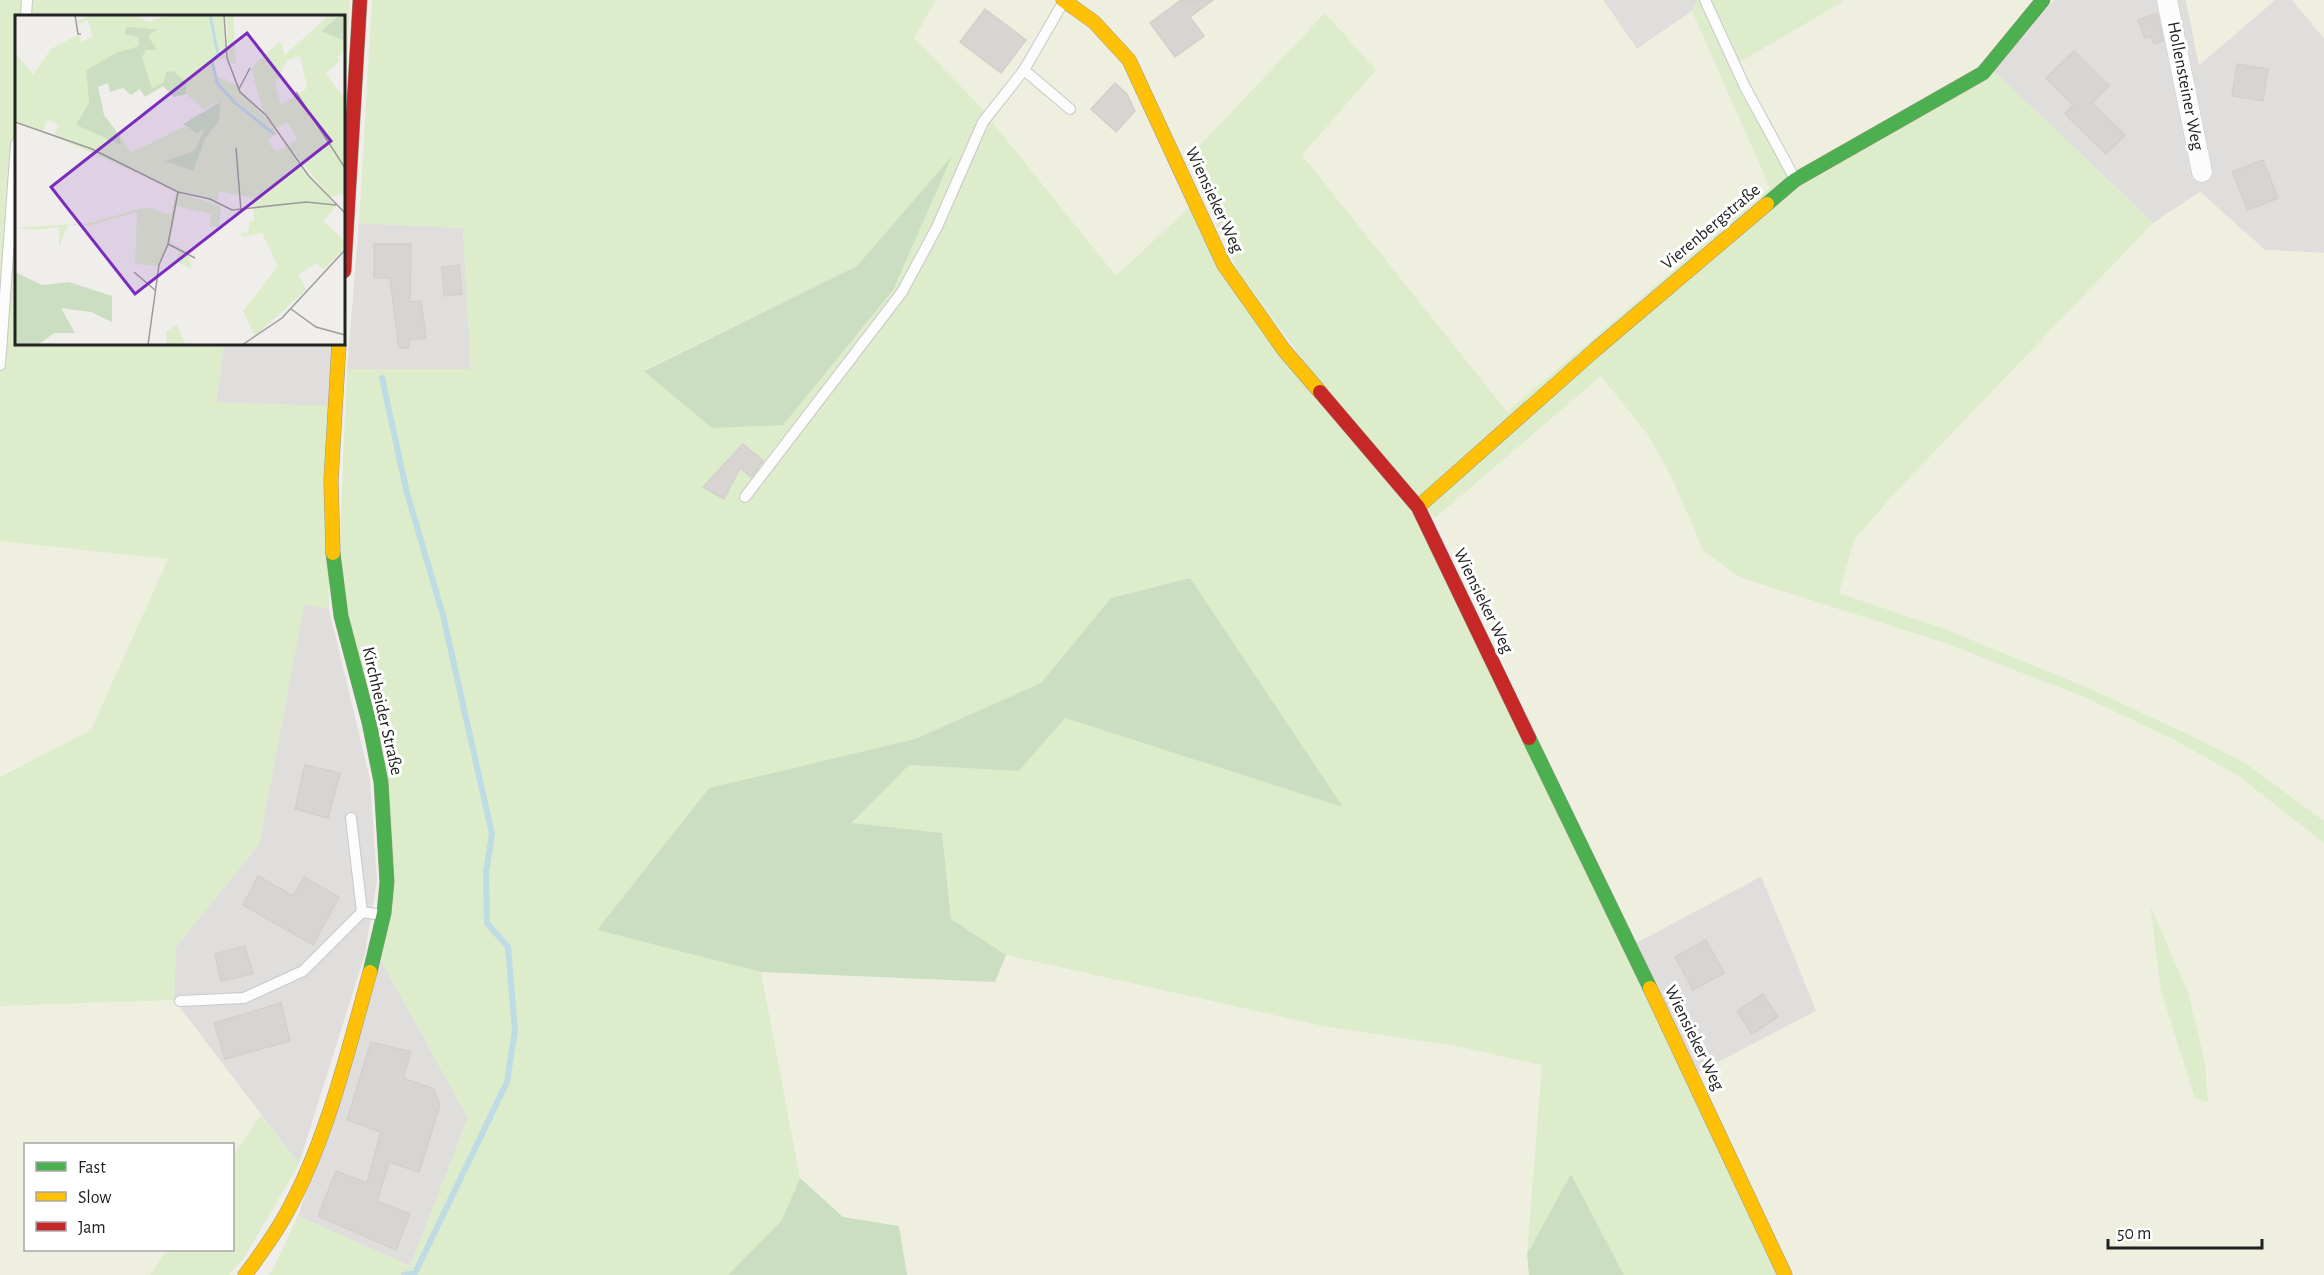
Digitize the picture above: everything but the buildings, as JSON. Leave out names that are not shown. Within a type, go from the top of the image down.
[{"type":"street","points":[[345,254],[360,0]]},
{"type":"street","name":"Wiensieker Weg","points":[[1063,0],[1094,22],[1129,60],[1224,266],[1284,350],[1418,507],[1692,1075],[1785,1275]]},
{"type":"street","name":"Vierenbergstraße","points":[[1418,507],[1596,349],[1795,180],[1983,74],[2043,0]]},
{"type":"street","name":"Hollensteiner Weg","points":[[2167,0],[2202,172]]},
{"type":"street","name":"Kirchheider Straße","points":[[245,1275],[289,1212],[314,1155],[338,1084],[364,992],[387,883],[380,774],[361,690],[341,620],[333,563],[331,489],[339,345]]},
{"type":"lane","points":[[26,15],[27,0]]},
{"type":"lane","points":[[745,497],[902,292],[937,227],[983,122],[1024,70],[1063,0]]},
{"type":"lane","points":[[1705,0],[1745,87],[1795,180]]},
{"type":"lane","points":[[1024,70],[1070,108]]},
{"type":"lane","points":[[0,365],[15,158]]},
{"type":"lane","points":[[351,818],[362,912]]},
{"type":"lane","points":[[362,912],[382,915]]},
{"type":"lane","points":[[180,1001],[244,999],[303,971],[362,912]]},
{"type":"shaded area","points":[[1603,0],[1697,0],[1692,11],[1637,49]]},
{"type":"shaded area","points":[[2054,0],[2186,0],[2199,65],[2275,0],[2292,0],[2324,38],[2324,253],[2265,250],[2200,192],[2153,223],[1994,71]]},
{"type":"shaded area","points":[[359,223],[463,228],[471,369],[347,369]]},
{"type":"shaded area","points":[[224,345],[332,345],[328,406],[216,403]]},
{"type":"shaded area","points":[[304,604],[329,609],[370,779],[377,880],[365,954],[299,1164],[174,1000],[176,947],[259,844]]},
{"type":"shaded area","points":[[1761,876],[1817,1011],[1695,1074],[1636,943]]},
{"type":"shaded area","points":[[381,960],[468,1118],[410,1266],[298,1216]]},
{"type":"green space","points":[[0,0],[350,0],[345,98],[345,15],[15,15],[15,345],[224,345],[216,402],[328,406],[329,609],[304,605],[259,844],[176,947],[174,1000],[0,1006],[0,777],[91,730],[168,559],[0,541]]},
{"type":"green space","points":[[372,0],[936,0],[914,38],[977,103],[1116,276],[1191,206],[1413,511],[1780,1275],[1624,1275],[1571,1174],[1527,1254],[1542,1065],[1461,1047],[1323,1026],[1006,955],[951,919],[942,833],[852,824],[909,765],[1019,771],[1065,718],[1342,806],[1190,578],[1111,598],[1041,683],[915,739],[709,788],[597,930],[761,972],[800,1178],[782,1220],[728,1275],[268,1275],[298,1216],[410,1266],[468,1118],[381,960],[395,886],[339,562],[347,369],[471,369],[463,228],[359,223]],"holes":[[[951,158],[783,424],[644,370],[857,266]]]},
{"type":"green space","points":[[936,0],[1603,0],[1637,49],[1692,11],[1770,188],[1507,413],[1302,155],[1376,70],[1325,13],[1178,168],[1191,206],[1116,276],[977,103],[914,38]]},
{"type":"green space","points":[[1697,0],[1841,0],[1842,2],[1740,62],[1794,173],[1994,71],[2153,223],[1893,495],[1854,540],[1839,593],[1945,629],[2088,688],[2245,763],[2324,821],[2324,843],[2237,775],[2173,739],[2084,697],[1945,643],[1739,577],[1703,550],[1670,474],[1648,435],[1601,376],[1435,518],[1293,350],[1237,269],[1186,160],[1325,13],[1376,70],[1302,155],[1507,412],[1770,188],[1692,11]]},
{"type":"green space","points":[[1841,0],[2037,0],[1981,68],[1794,173],[1740,62],[1842,2]]},
{"type":"green space","points":[[2186,0],[2275,0],[2199,65]]},
{"type":"green space","points":[[2292,0],[2324,0],[2324,38]]},
{"type":"green space","points":[[952,156],[893,290],[783,425],[712,428],[644,371],[857,266]]},
{"type":"green space","points":[[2200,192],[2265,250],[2324,253],[2324,821],[2245,763],[2183,732],[2088,688],[1945,629],[1839,593],[1854,540],[1893,495],[2153,223]]},
{"type":"green space","points":[[1601,376],[1648,435],[1670,474],[1703,550],[2084,697],[2173,739],[2237,775],[2324,843],[2324,1275],[1793,1275],[1695,1074],[1816,1011],[1762,876],[1636,943],[1435,518]]},
{"type":"green space","points":[[0,541],[168,558],[91,730],[0,777]]},
{"type":"green space","points":[[1190,578],[1343,807],[1065,718],[1019,771],[909,765],[852,823],[942,833],[951,919],[1006,955],[995,982],[761,972],[597,930],[709,788],[915,739],[1041,683],[1111,598]]},
{"type":"green space","points":[[2150,905],[2188,992],[2205,1063],[2208,1102],[2195,1098],[2161,991]]},
{"type":"green space","points":[[1006,955],[1323,1026],[1461,1047],[1543,1065],[1527,1254],[1529,1275],[907,1275],[899,1227],[843,1217],[800,1178],[761,972],[995,982]]},
{"type":"green space","points":[[174,1000],[261,1115],[234,1155],[234,1143],[24,1143],[24,1251],[166,1251],[150,1275],[0,1275],[0,1006]]},
{"type":"green space","points":[[261,1115],[299,1164],[245,1256],[229,1275],[150,1275],[166,1251],[234,1251],[234,1155]]},
{"type":"green space","points":[[1571,1174],[1624,1275],[1529,1275],[1527,1254]]},
{"type":"green space","points":[[800,1178],[843,1217],[899,1226],[907,1275],[728,1275],[782,1220]]},
{"type":"waterway","points":[[382,378],[407,493],[443,615],[492,834],[486,872],[487,923],[508,947],[515,1030],[507,1082],[415,1273],[404,1275]]},
{"type":"traffic: fast","points":[[1767,204],[1795,180],[1983,73],[2043,0]]},
{"type":"traffic: fast","points":[[333,553],[341,616],[369,722],[381,782],[387,882],[384,913],[370,972]]},
{"type":"traffic: fast","points":[[1529,738],[1650,988]]},
{"type":"traffic: slow","points":[[1063,0],[1094,22],[1129,60],[1224,265],[1284,350],[1320,392]]},
{"type":"traffic: slow","points":[[1418,507],[1596,349],[1767,204]]},
{"type":"traffic: slow","points":[[333,553],[331,480],[339,345]]},
{"type":"traffic: slow","points":[[245,1275],[281,1222],[300,1186],[325,1127],[370,972]]},
{"type":"traffic: slow","points":[[1650,988],[1785,1275]]},
{"type":"traffic: jam","points":[[345,254],[360,0]]},
{"type":"traffic: jam","points":[[1320,392],[1418,507],[1529,738]]}]
